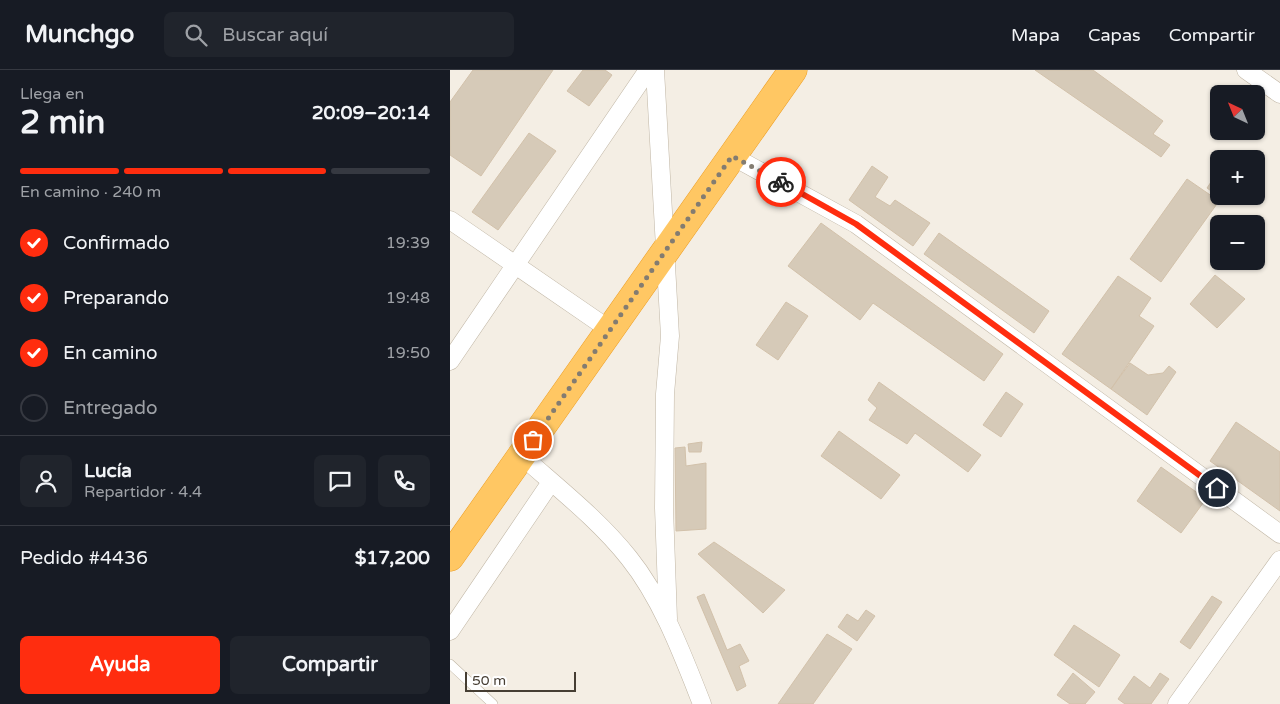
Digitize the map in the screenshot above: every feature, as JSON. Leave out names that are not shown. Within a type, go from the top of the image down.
[{"type":"highway","points":[[450,557],[793,70]]},
{"type":"street","points":[[450,361],[648,70]]},
{"type":"street","points":[[655,70],[670,336],[665,403],[668,620]]},
{"type":"street","points":[[1246,70],[1280,94]]},
{"type":"street","points":[[732,156],[856,224],[1280,534]]},
{"type":"street","points":[[450,220],[610,330]]},
{"type":"street","points":[[522,456],[630,558],[668,620],[702,704]]},
{"type":"street","points":[[450,631],[551,482]]},
{"type":"street","points":[[1177,704],[1280,560]]},
{"type":"lane","points":[[450,664],[493,704]]},
{"type":"building","points":[[473,70],[553,70],[481,176],[450,155],[450,102]]},
{"type":"building","points":[[583,70],[605,70],[612,75],[589,106],[567,91]]},
{"type":"building","points":[[1035,70],[1093,70],[1163,121],[1153,134],[1170,145],[1161,157]]},
{"type":"building","points":[[529,133],[556,151],[498,230],[472,212]]},
{"type":"building","points":[[872,166],[888,177],[875,197],[890,206],[895,200],[930,223],[913,246],[849,200]]},
{"type":"building","points":[[1187,179],[1210,195],[1210,205],[1216,205],[1161,282],[1130,259]]},
{"type":"building","points":[[821,223],[1003,354],[984,381],[873,303],[860,320],[788,266]]},
{"type":"building","points":[[939,233],[1049,311],[1034,333],[924,254]]},
{"type":"building","points":[[1215,275],[1245,299],[1217,328],[1190,304]]},
{"type":"building","points":[[1118,276],[1151,298],[1139,316],[1154,326],[1111,389],[1062,354]]},
{"type":"building","points":[[786,302],[808,316],[778,360],[756,345]]},
{"type":"building","points":[[1130,363],[1148,375],[1163,373],[1169,366],[1176,372],[1147,415],[1111,389]]},
{"type":"building","points":[[879,382],[981,455],[968,472],[915,433],[907,444],[869,420],[877,408],[868,400]]},
{"type":"building","points":[[1006,392],[1023,404],[1001,437],[983,425]]},
{"type":"building","points":[[1236,422],[1280,452],[1280,511],[1210,461]]},
{"type":"building","points":[[839,431],[900,475],[881,499],[821,456]]},
{"type":"building","points":[[702,442],[701,452],[689,452],[688,444]]},
{"type":"building","points":[[685,447],[686,466],[706,463],[706,529],[676,531],[675,448]]},
{"type":"building","points":[[1161,467],[1206,499],[1181,533],[1137,501]]},
{"type":"building","points":[[714,542],[785,590],[763,613],[698,554]]},
{"type":"building","points":[[704,594],[727,650],[740,644],[749,661],[739,666],[746,686],[737,691],[697,597]]},
{"type":"building","points":[[1212,596],[1222,602],[1190,649],[1180,642]]},
{"type":"building","points":[[866,610],[875,616],[857,641],[838,627],[847,614],[858,621]]},
{"type":"building","points":[[1074,625],[1120,655],[1099,687],[1054,655]]},
{"type":"building","points":[[827,634],[852,649],[813,704],[778,704]]},
{"type":"building","points":[[1073,673],[1095,692],[1085,704],[1070,704],[1057,695]]},
{"type":"building","points":[[1160,673],[1169,679],[1151,704],[1125,704],[1118,699],[1134,676],[1150,688]]},
{"type":"way so far","points":[[533,440],[732,156],[781,182]]},
{"type":"route","points":[[781,182],[856,224],[1217,488]]}]
